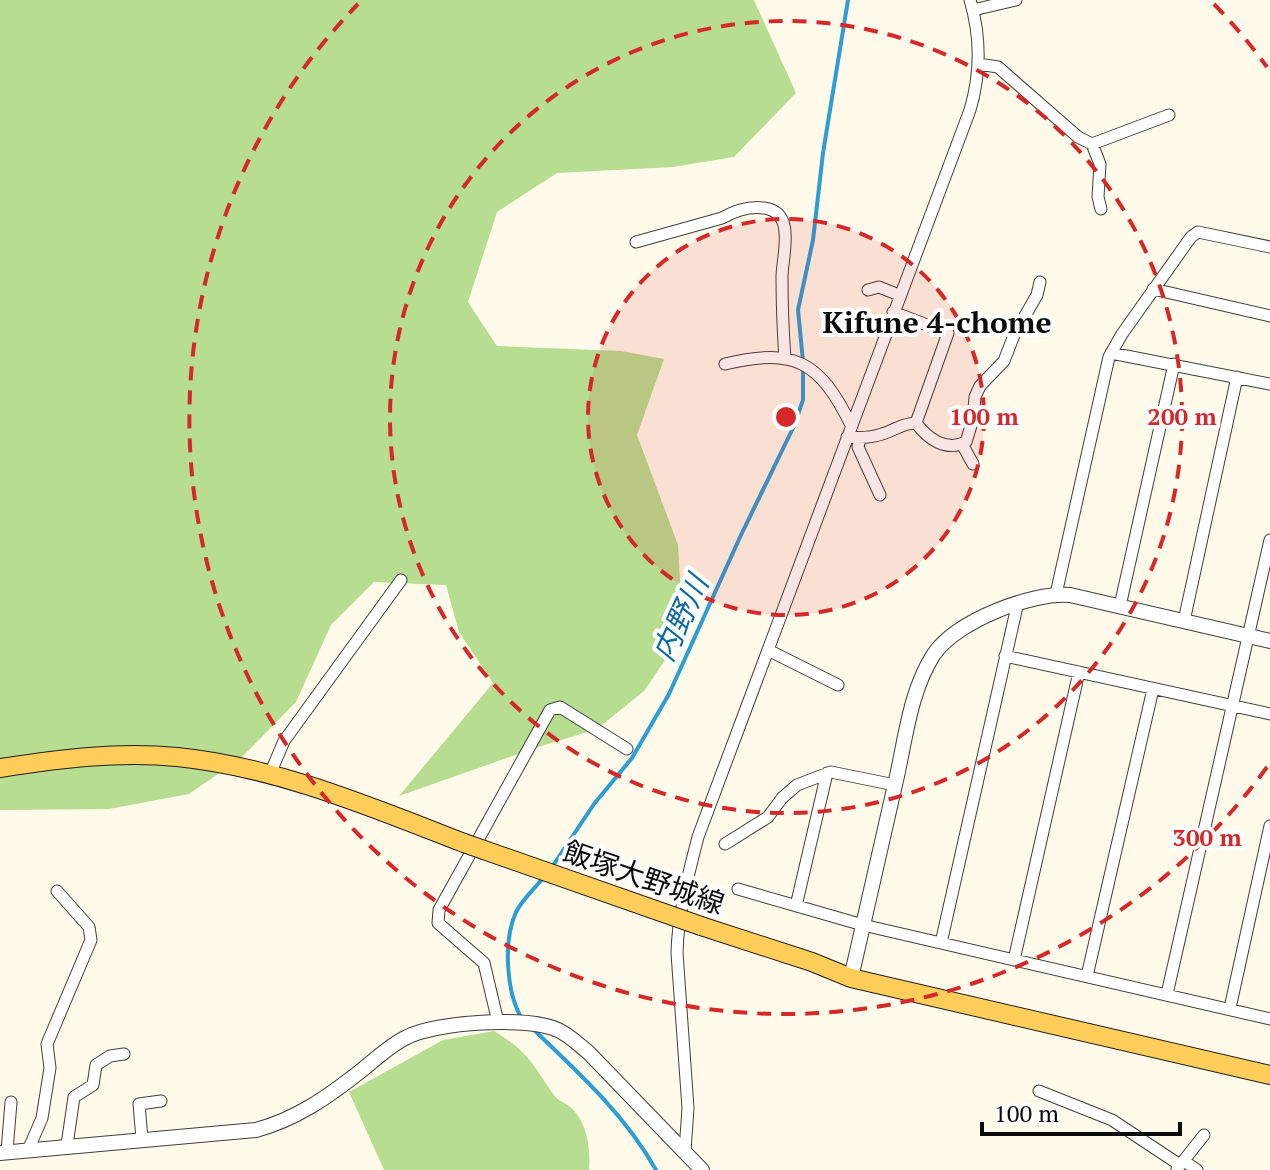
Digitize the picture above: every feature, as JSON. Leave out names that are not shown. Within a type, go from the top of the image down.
[{"type":"main road","name":"飯塚大野城線","points":[[0,768],[75,757],[140,756],[176,757],[270,774],[851,978],[1270,1075]]},
{"type":"street","points":[[685,1151],[688,1108],[677,953],[685,887],[698,837],[853,433],[899,295],[970,110],[979,81],[978,36],[971,5],[1016,0]]},
{"type":"street","points":[[978,64],[998,67],[1078,137],[1092,144],[1100,164],[1098,197],[1101,209]]},
{"type":"street","points":[[1092,144],[1169,115]]},
{"type":"street","points":[[636,242],[722,218],[735,211],[770,208],[779,215],[784,228],[786,250],[782,270],[789,359]]},
{"type":"street","points":[[1056,594],[1111,353],[1153,289],[1198,232],[1270,247]]},
{"type":"street","points":[[853,433],[880,435],[905,423],[916,423],[935,442],[962,444],[970,435],[975,397],[980,386],[1004,361],[1014,335],[1037,295],[1040,282]]},
{"type":"street","points":[[868,290],[879,287],[899,295]]},
{"type":"street","points":[[1153,289],[1270,316]]},
{"type":"street","points":[[893,312],[948,333],[916,423]]},
{"type":"street","points":[[1111,353],[1270,384]]},
{"type":"street","points":[[725,364],[753,357],[789,359],[818,374],[835,393],[880,495]]},
{"type":"street","points":[[1120,606],[1174,364]]},
{"type":"street","points":[[1184,621],[1237,377]]},
{"type":"street","points":[[962,444],[973,464]]},
{"type":"street","points":[[1167,994],[1270,540]]},
{"type":"street","points":[[270,774],[284,741],[401,580]]},
{"type":"street","points":[[851,978],[915,695],[936,651],[955,634],[1018,602],[1056,594],[1270,641]]},
{"type":"street","points":[[941,943],[1018,602]]},
{"type":"street","points":[[768,650],[838,685]]},
{"type":"street","points":[[1005,656],[1270,714]]},
{"type":"street","points":[[1014,960],[1079,672]]},
{"type":"street","points":[[1087,976],[1153,689]]},
{"type":"street","points":[[505,1021],[484,963],[438,923],[439,910],[550,710],[560,707],[627,749]]},
{"type":"street","points":[[725,844],[768,817],[797,785],[827,773],[895,785]]},
{"type":"street","points":[[796,906],[827,773]]},
{"type":"street","points":[[1230,1008],[1270,826]]},
{"type":"street","points":[[738,889],[863,925],[1270,1019]]},
{"type":"street","points":[[29,1148],[42,1118],[50,1068],[47,1044],[91,940],[89,927],[57,891]]},
{"type":"street","points":[[11,1102],[3,1152],[256,1130],[311,1108],[406,1037],[426,1029],[505,1021],[553,1028],[569,1037],[588,1052],[702,1170]]},
{"type":"street","points":[[67,1145],[74,1097],[93,1085],[96,1065],[110,1056],[124,1054]]},
{"type":"street","points":[[1039,1091],[1112,1120],[1180,1165],[1197,1170]]},
{"type":"street","points":[[142,1139],[139,1104],[161,1101]]},
{"type":"street","points":[[1180,1165],[1204,1135]]},
{"type":"green space","points":[[0,0],[754,0],[796,93],[734,157],[673,167],[557,173],[497,212],[468,302],[497,346],[621,351],[664,359],[637,435],[678,545],[683,634],[644,691],[597,729],[399,796],[493,683],[459,632],[446,585],[374,582],[331,625],[296,702],[240,759],[189,794],[109,809],[0,810]]},
{"type":"green space","points":[[494,1031],[523,1052],[556,1097],[580,1119],[588,1144],[589,1170],[384,1170],[349,1092],[443,1040]]},
{"type":"waterway","name":"内野川","points":[[803,361],[798,310],[813,240],[823,153],[848,0]]},
{"type":"waterway","name":"内野川","points":[[552,867],[594,804],[632,758],[669,694],[794,426],[803,400],[803,370]]},
{"type":"waterway","name":"内野川","points":[[522,1019],[512,995],[508,966],[509,937],[516,912],[544,877]]},
{"type":"waterway","name":"内野川","points":[[534,1030],[616,1113],[656,1170]]},
{"type":"district","name":"Kifune 4-chome","points":[[937,322]]}]
